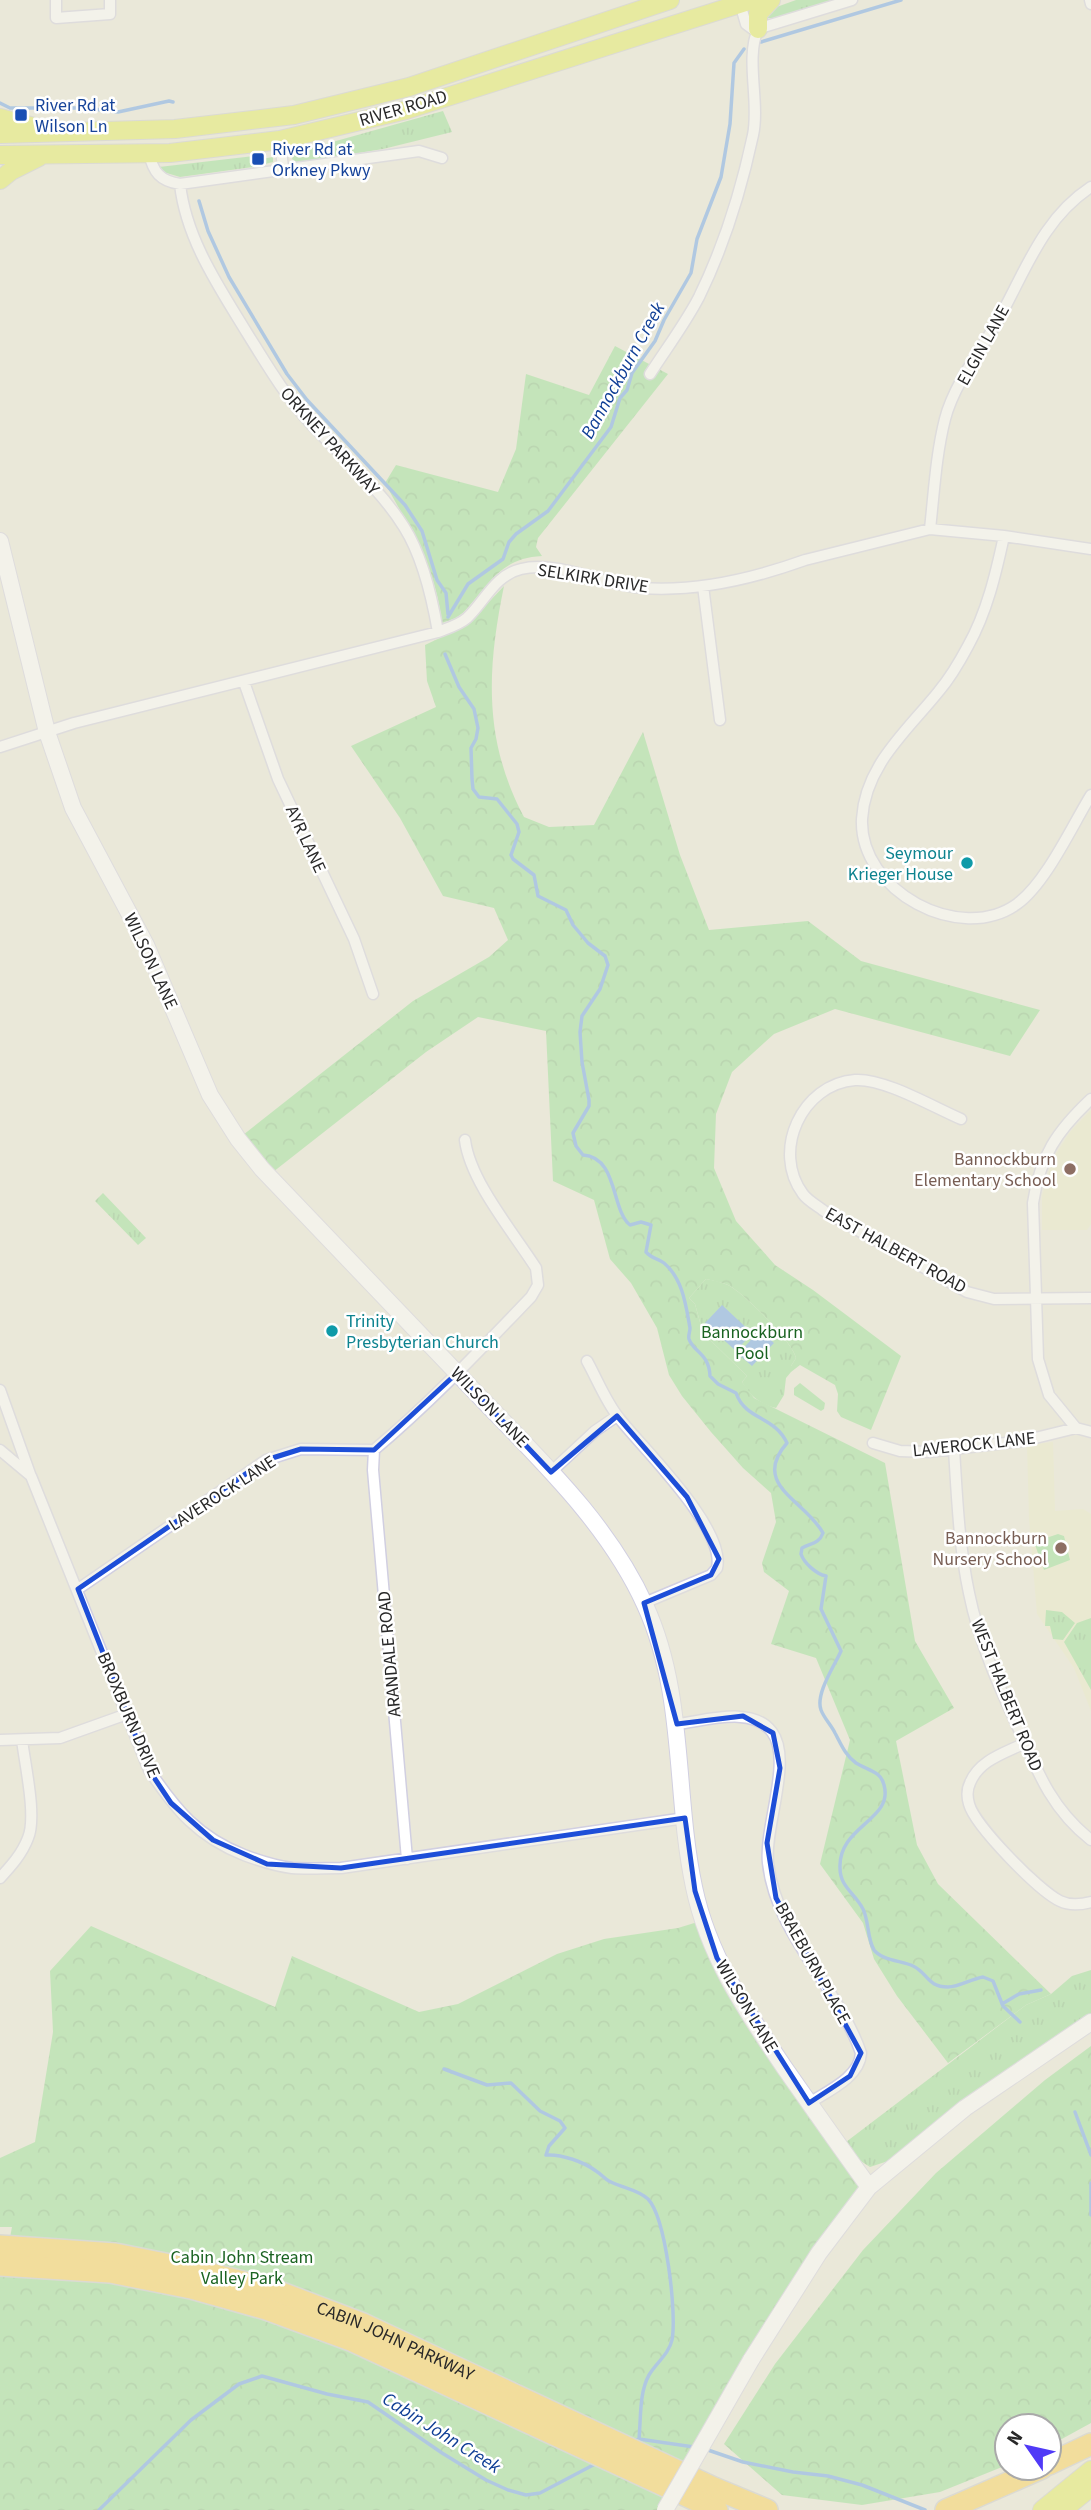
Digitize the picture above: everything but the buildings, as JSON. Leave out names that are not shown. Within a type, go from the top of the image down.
[{"type":"highway","name":"CABIN JOHN PARKWAY","points":[[0,2246],[115,2254],[271,2289],[363,2324],[594,2431],[712,2501]]},
{"type":"highway","name":"CABIN JOHN PARKWAY","points":[[0,2264],[110,2272],[191,2288],[266,2309],[353,2341],[556,2436],[712,2501],[767,2510]]},
{"type":"highway","points":[[1063,2458],[1091,2444]]},
{"type":"highway","points":[[946,2510],[1013,2482]]},
{"type":"main road","name":"RIVER ROAD","points":[[0,134],[175,129],[294,115],[409,87],[670,0]]},
{"type":"main road","points":[[758,29],[758,14],[771,0]]},
{"type":"main road","name":"RIVER ROAD","points":[[0,155],[170,153],[280,140],[406,110],[744,1]]},
{"type":"main road","points":[[0,118],[57,132]]},
{"type":"main road","points":[[0,180],[11,171],[46,154]]},
{"type":"main road","name":"WILSON LANE","points":[[0,541],[57,766],[73,808],[146,945],[210,1095],[238,1139],[262,1169],[551,1472],[610,1542],[627,1568],[655,1628],[666,1667],[677,1724],[685,1818],[695,1891],[717,1958],[747,2013],[869,2187]]},
{"type":"main road","points":[[666,2510],[751,2360],[819,2253],[869,2187],[965,2108],[1091,2022]]},
{"type":"main road","points":[[1042,2510],[1086,2479]]},
{"type":"main road","points":[[1063,2510],[1086,2479]]},
{"type":"street","points":[[56,0],[57,18],[110,14],[110,0]]},
{"type":"street","points":[[744,1],[747,27],[750,30],[852,0]]},
{"type":"street","points":[[650,374],[698,299],[721,247],[737,198],[754,132],[753,45],[758,29]]},
{"type":"street","points":[[280,140],[283,168]]},
{"type":"street","points":[[149,153],[157,175],[164,180],[180,184],[419,151],[442,158]]},
{"type":"street","name":"ORKNEY PARKWAY","points":[[180,184],[182,199],[203,257],[278,383],[310,423],[373,486],[405,528],[432,597],[438,632]]},
{"type":"street","name":"ELGIN LANE","points":[[930,529],[935,478],[946,416],[971,362],[993,328],[1042,235],[1059,213],[1091,187]]},
{"type":"street","name":"SELKIRK DRIVE","points":[[0,747],[74,723],[438,632],[463,621],[501,579],[523,568],[558,570],[642,588],[703,586],[930,529],[1004,536],[1091,549]]},
{"type":"street","points":[[1004,536],[993,585],[969,645],[942,688],[880,762],[866,792],[862,822],[866,842],[875,865],[896,891],[916,903],[959,918],[987,918],[1015,906],[1027,896],[1042,878],[1091,794]]},
{"type":"street","points":[[703,586],[720,720]]},
{"type":"street","name":"AYR LANE","points":[[244,682],[278,779],[354,939],[373,994]]},
{"type":"street","name":"EAST HALBERT ROAD","points":[[961,1119],[879,1082],[856,1080],[839,1083],[817,1094],[797,1118],[790,1143],[793,1172],[804,1195],[824,1211],[967,1292],[994,1299],[1091,1298]]},
{"type":"street","points":[[1091,1099],[1067,1121],[1044,1156],[1033,1203],[1038,1359],[1042,1377],[1049,1395],[1076,1428],[1091,1432]]},
{"type":"street","points":[[374,1450],[457,1373],[531,1297],[538,1285],[536,1268],[474,1173],[465,1140]]},
{"type":"street","points":[[587,1361],[617,1416],[687,1497],[718,1549],[717,1567],[711,1575],[644,1603]]},
{"type":"street","points":[[0,1392],[32,1476]]},
{"type":"street","points":[[551,1472],[617,1416]]},
{"type":"street","name":"LAVEROCK LANE","points":[[873,1443],[900,1451],[928,1452],[1023,1441],[1076,1428]]},
{"type":"street","name":"LAVEROCK LANE","points":[[78,1589],[266,1460],[301,1449],[374,1450]]},
{"type":"street","name":"WEST HALBERT ROAD","points":[[954,1449],[961,1541],[969,1596],[987,1655],[1042,1783],[1065,1816],[1091,1840]]},
{"type":"street","name":"BROXBURN DRIVE","points":[[0,1450],[32,1476],[149,1770],[171,1803],[195,1828],[227,1848],[267,1864],[292,1868],[341,1868],[685,1818]]},
{"type":"street","name":"ARANDALE ROAD","points":[[374,1450],[373,1470],[407,1859]]},
{"type":"street","points":[[0,1740],[60,1738],[127,1714]]},
{"type":"street","name":"BRAEBURN PLACE","points":[[677,1724],[743,1716],[759,1721],[773,1733],[780,1768],[767,1843],[768,1865],[776,1898],[785,1920],[831,1994],[861,2053],[861,2061],[850,2076],[809,2103]]},
{"type":"street","points":[[0,1878],[19,1855],[29,1836],[32,1821],[22,1740]]},
{"type":"street","points":[[1025,1743],[980,1765],[967,1791],[968,1803],[996,1843],[1020,1869],[1057,1900],[1078,1905],[1091,1902]]},
{"type":"highlighted area","points":[[457,1373],[551,1472],[617,1416],[661,1464],[687,1497],[719,1559],[711,1575],[644,1603],[677,1724],[743,1716],[773,1733],[780,1768],[767,1843],[776,1898],[861,2053],[850,2076],[809,2103],[717,1958],[695,1891],[685,1818],[341,1868],[267,1864],[213,1840],[171,1803],[149,1770],[78,1589],[266,1460],[301,1449],[374,1450]]},
{"type":"shaded area","name":"Bannockburn Elementary School","points":[[1091,1110],[1091,1224],[1087,1230],[1042,1230],[1042,1196],[1053,1159],[1070,1132]]},
{"type":"shaded area","name":"Bannockburn Nursery School","points":[[1053,1442],[1055,1511],[1083,1509],[1091,1514],[1091,1711],[1074,1668],[1037,1614],[1029,1518],[1027,1445]]},
{"type":"green space","points":[[796,0],[837,0],[766,18],[771,9]]},
{"type":"green space","points":[[443,111],[452,132],[383,149],[298,163],[292,159],[293,155],[304,150]]},
{"type":"green space","points":[[254,156],[255,160],[273,157],[273,162],[180,177],[160,171],[159,167]]},
{"type":"green space","points":[[615,346],[668,374],[538,538],[536,547],[542,556],[528,558],[506,567],[464,612],[442,623],[428,567],[385,483],[396,465],[498,492],[516,449],[526,374],[589,395]]},
{"type":"green space","points":[[504,586],[494,646],[492,704],[501,760],[524,817],[549,827],[594,825],[643,732],[680,855],[709,930],[808,921],[861,961],[1040,1010],[1010,1056],[835,1009],[774,1034],[732,1072],[716,1114],[714,1168],[736,1221],[775,1265],[901,1356],[871,1430],[841,1417],[837,1411],[838,1394],[835,1385],[800,1365],[791,1372],[796,1358],[793,1351],[766,1318],[735,1289],[706,1279],[689,1298],[695,1304],[703,1333],[747,1376],[742,1382],[754,1398],[885,1463],[915,1641],[954,1708],[896,1741],[917,1845],[938,1884],[1051,1994],[1026,2005],[948,2063],[897,1996],[874,1959],[863,1923],[820,1864],[850,1740],[816,1658],[771,1644],[789,1591],[764,1572],[762,1563],[776,1522],[771,1493],[743,1468],[711,1432],[669,1375],[657,1328],[631,1283],[610,1259],[594,1200],[553,1181],[546,1031],[478,1017],[426,1052],[273,1172],[243,1135],[413,1001],[489,957],[508,940],[494,908],[443,896],[400,818],[351,746],[436,707],[427,681],[425,645],[467,625]]},
{"type":"green space","points":[[103,1193],[146,1238],[138,1245],[95,1201]]},
{"type":"green space","name":"Bannockburn Pool","points":[[706,1279],[728,1285],[745,1297],[793,1351],[796,1358],[786,1378],[784,1395],[776,1408],[760,1402],[748,1391],[742,1382],[747,1376],[703,1333],[695,1304],[689,1298]]},
{"type":"green space","points":[[800,1383],[825,1403],[824,1409],[821,1411],[794,1395],[794,1388]]},
{"type":"green space","points":[[1058,1534],[1064,1536],[1070,1560],[1044,1570],[1034,1542]]},
{"type":"green space","points":[[1046,1610],[1062,1612],[1075,1623],[1063,1640],[1053,1639],[1050,1626],[1045,1626]]},
{"type":"green space","points":[[1091,1618],[1091,1690],[1064,1642],[1077,1623]]},
{"type":"green space","name":"Cabin John Stream Valley Park","points":[[704,1920],[717,1958],[869,2187],[664,2510],[0,2510],[0,2265],[5,2264],[12,2227],[0,2227],[0,2158],[35,2142],[53,2032],[50,1971],[91,1926],[275,2007],[292,1956],[419,2012],[458,2004],[557,1954],[604,1939],[678,1928]]},
{"type":"green space","points":[[1091,1970],[1091,2015],[891,2160],[870,2167],[859,2160],[846,2142],[1026,2005],[1051,1994],[1072,1976]]},
{"type":"green space","points":[[1091,2046],[1091,2423],[1063,2438],[1063,2412],[993,2412],[993,2471],[940,2492],[862,2505],[782,2495],[724,2444],[775,2364],[863,2250],[936,2173],[1045,2080]]},
{"type":"water","points":[[722,1305],[752,1333],[736,1351],[705,1323]]},
{"type":"water","points":[[760,1330],[774,1343],[752,1366],[738,1354]]},
{"type":"waterway","name":"Bannockburn Creek","points":[[761,42],[901,0]]},
{"type":"waterway","name":"Bannockburn Creek","points":[[448,617],[468,584],[503,559],[509,542],[516,534],[548,511],[611,427],[620,398],[627,390],[632,373],[655,341],[691,273],[697,239],[721,177],[730,124],[734,63],[744,49]]},
{"type":"waterway","points":[[0,103],[10,108],[85,108],[118,112],[173,102]]},
{"type":"waterway","points":[[199,201],[208,231],[229,277],[287,374],[307,400],[405,505],[422,531],[437,580],[446,593],[448,614]]},
{"type":"waterway","name":"Bannockburn Creek","points":[[445,654],[459,687],[474,709],[478,728],[471,748],[473,789],[479,797],[497,799],[517,824],[519,832],[511,855],[513,859],[534,875],[538,896],[566,910],[573,925],[588,943],[605,956],[608,965],[600,989],[582,1016],[582,1062],[589,1106],[573,1133],[576,1146],[583,1155],[594,1158],[602,1165],[624,1218],[630,1225],[641,1222],[651,1225],[646,1252],[664,1263],[680,1285],[691,1343],[707,1362],[710,1376],[718,1384],[736,1393],[746,1409],[775,1427],[781,1434],[787,1443],[777,1458],[775,1470],[778,1481],[823,1533],[817,1541],[802,1548],[801,1554],[811,1568],[826,1576],[821,1609],[841,1651],[823,1688],[821,1710],[849,1756],[880,1777],[885,1797],[874,1816],[847,1842],[840,1868],[842,1880],[863,1909],[872,1945],[877,1953],[913,1966],[936,1985],[956,1986],[983,1977],[993,1981],[1003,2006],[1020,2022]]},
{"type":"waterway","points":[[1002,2004],[1019,1994],[1041,1990]]},
{"type":"waterway","points":[[444,2069],[487,2085],[511,2083],[540,2111],[560,2121],[565,2128],[549,2146],[546,2155],[566,2157],[585,2165],[609,2181],[644,2196],[654,2209],[669,2267],[673,2327],[668,2350],[646,2382],[639,2439]]},
{"type":"waterway","name":"Bannockburn Creek","points":[[1075,2112],[1091,2155]]},
{"type":"waterway","name":"Bannockburn Creek","points":[[1091,2183],[1091,2215]]},
{"type":"waterway","name":"Cabin John Creek","points":[[99,2510],[191,2420],[239,2384],[262,2376],[368,2402],[486,2480],[526,2495],[540,2493],[597,2463]]},
{"type":"waterway","name":"Cabin John Creek","points":[[633,2441],[639,2439],[694,2447]]},
{"type":"waterway","name":"Cabin John Creek","points":[[705,2449],[743,2462],[828,2476],[862,2485],[925,2510]]},
{"type":"place","name":"River Rd at Wilson Ln","points":[[21,115]]},
{"type":"place","name":"River Rd at Orkney Pkwy","points":[[258,159]]},
{"type":"place","name":"Seymour Krieger House","points":[[967,863]]},
{"type":"place","name":"Bannockburn Elementary School","points":[[1070,1169]]},
{"type":"place","name":"Trinity Presbyterian Church","points":[[332,1331]]},
{"type":"place","name":"Bannockburn Nursery School","points":[[1061,1548]]}]
